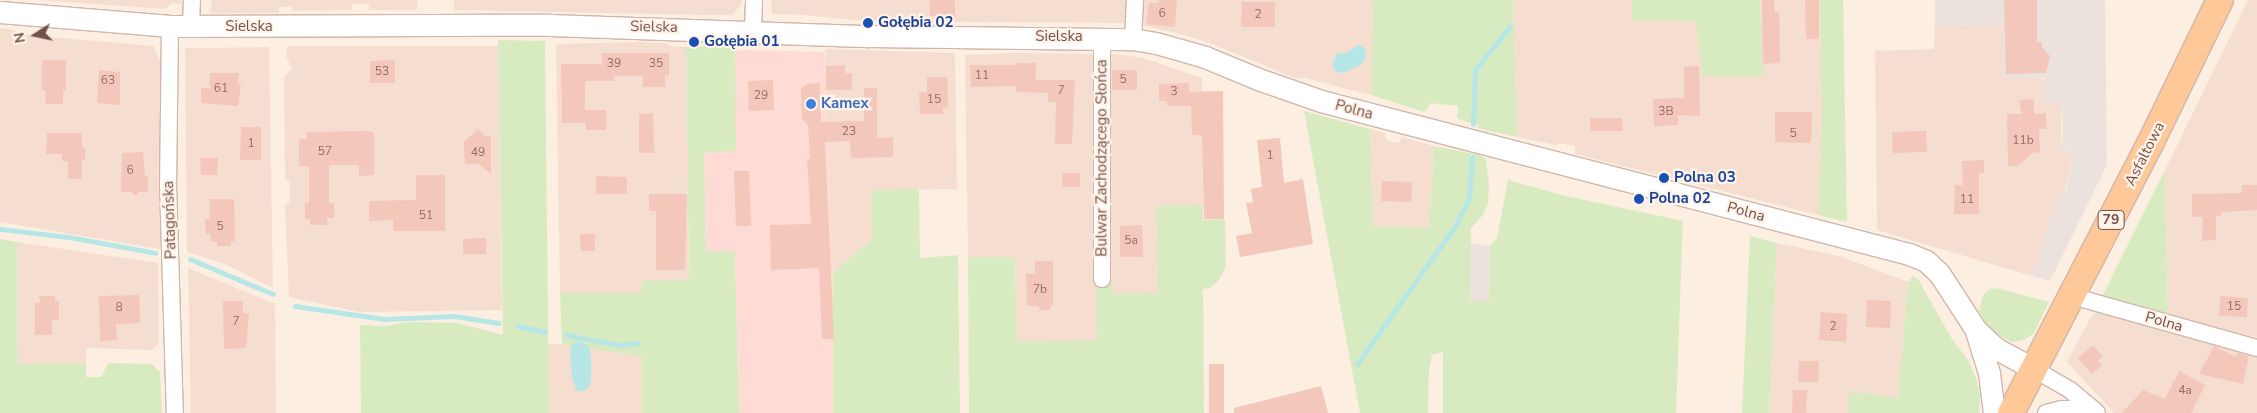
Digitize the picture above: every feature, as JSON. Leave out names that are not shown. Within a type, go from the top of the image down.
[{"type":"main road","name":"Asfaltowa","points":[[2012,413],[2220,0]]},
{"type":"street","points":[[192,0],[192,27]]},
{"type":"street","points":[[753,30],[754,0]]},
{"type":"street","points":[[1134,39],[1135,0]]},
{"type":"street","name":"Sielska","points":[[0,12],[192,27],[550,25],[753,30],[869,36],[1102,37],[1134,39],[1156,43],[1205,57],[1298,94]]},
{"type":"street","name":"Patagońska","points":[[170,26],[168,183],[175,413]]},
{"type":"street","name":"Bulwar Zachodzącego Słońca","points":[[1102,37],[1102,278]]},
{"type":"street","name":"Polna","points":[[1298,94],[1909,254],[1926,261],[1939,273],[1976,330],[2003,354],[2034,369]]},
{"type":"street","name":"Polna","points":[[2072,296],[2257,348]]},
{"type":"street","points":[[1976,330],[1990,379],[1994,413]]},
{"type":"street","points":[[2034,369],[2070,390],[2095,411]]},
{"type":"street","points":[[2046,413],[2062,409],[2095,411]]},
{"type":"shaded area","points":[[37,0],[182,0],[181,4],[171,3],[165,9]]},
{"type":"shaded area","points":[[212,0],[417,0],[417,10],[369,10],[369,4],[352,4],[352,10],[292,11],[292,7],[279,7],[279,13],[210,13]]},
{"type":"shaded area","points":[[454,0],[741,0],[741,5],[732,15],[704,15],[454,10]]},
{"type":"shaded area","points":[[771,0],[1129,0],[1129,23],[866,21],[772,14]]},
{"type":"shaded area","points":[[1143,0],[1373,0],[1371,95],[1305,78],[1295,78],[1215,45],[1142,25]]},
{"type":"shaded area","points":[[1513,0],[1631,0],[1632,21],[1696,21],[1762,77],[1760,0],[1820,0],[1822,121],[1818,215],[1575,154],[1575,146],[1560,143],[1556,145],[1517,137]]},
{"type":"shaded area","points":[[1935,0],[2105,0],[2107,165],[2050,281],[2032,276],[2059,192],[2065,195],[2073,155],[2061,148],[2063,130],[2061,104],[2043,103],[2044,78],[2003,78],[2003,25],[1935,26]]},
{"type":"shaded area","points":[[2248,0],[2257,0],[2257,337],[2168,315],[2165,170]]},
{"type":"shaded area","points":[[2003,25],[2061,104],[2061,148],[2073,155],[2064,195],[2059,193],[2032,276],[1877,230],[1875,51],[1934,49],[1935,26]]},
{"type":"shaded area","points":[[0,28],[15,30],[15,34],[154,46],[160,61],[160,249],[0,222]]},
{"type":"shaded area","points":[[666,43],[668,46],[686,47],[689,281],[642,281],[642,293],[560,293],[556,44]]},
{"type":"shaded area","points":[[287,46],[498,46],[502,310],[359,312],[289,297],[285,205],[290,201],[290,183],[285,178],[284,76],[292,69],[286,56]]},
{"type":"shaded area","points":[[269,47],[273,288],[227,265],[187,252],[185,48]]},
{"type":"shaded area","points":[[826,49],[955,53],[957,189],[871,190],[872,239],[833,272],[825,98]]},
{"type":"shaded area","points":[[735,50],[825,52],[833,272],[833,413],[739,413],[735,251],[706,251],[704,153],[735,151]]},
{"type":"shaded area","points":[[1012,53],[1093,54],[1098,340],[1017,342],[1015,257],[968,257],[965,55]]},
{"type":"shaded area","points":[[1108,53],[1143,58],[1202,78],[1203,205],[1156,206],[1158,293],[1111,294]]},
{"type":"shaded area","points":[[1370,129],[1385,133],[1386,140],[1399,143],[1402,137],[1434,146],[1429,228],[1373,226]]},
{"type":"shaded area","points":[[17,242],[158,263],[159,343],[152,350],[86,348],[86,363],[18,364]]},
{"type":"shaded area","points":[[1470,243],[1490,246],[1489,302],[1470,301]]},
{"type":"shaded area","points":[[1777,243],[1839,256],[1908,282],[1898,398],[1850,391],[1848,413],[1769,413]]},
{"type":"shaded area","points":[[188,268],[275,304],[276,413],[191,413]]},
{"type":"shaded area","points":[[2104,311],[2257,354],[2257,413],[2114,413],[2067,362],[2090,319],[2096,312]]},
{"type":"shaded area","points":[[548,343],[642,355],[642,413],[549,413]]},
{"type":"green space","points":[[1373,0],[1513,0],[1517,137],[1477,128],[1478,125],[1457,118],[1458,106],[1430,103],[1424,112],[1371,95]]},
{"type":"green space","points":[[1631,0],[1760,0],[1763,77],[1702,76],[1696,21],[1632,21]]},
{"type":"green space","points":[[1820,0],[1843,0],[1847,222],[1818,215],[1822,121]]},
{"type":"green space","points":[[498,40],[545,41],[549,413],[361,413],[360,325],[385,326],[408,322],[457,323],[503,335]]},
{"type":"green space","points":[[732,45],[735,50],[736,151],[704,153],[706,251],[735,251],[739,413],[642,413],[642,356],[562,345],[560,293],[641,293],[642,281],[689,280],[686,47]]},
{"type":"green space","points":[[1304,111],[1370,129],[1373,226],[1429,228],[1434,146],[1479,155],[1486,159],[1489,184],[1488,203],[1483,215],[1471,228],[1470,301],[1489,301],[1490,246],[1497,238],[1508,180],[1566,196],[1683,221],[1676,413],[1443,413],[1443,352],[1432,355],[1429,370],[1428,413],[1360,413]]},
{"type":"green space","points":[[2165,170],[2168,315],[2102,297]]},
{"type":"green space","points":[[919,189],[920,258],[958,255],[960,413],[833,413],[833,272],[872,239],[871,190]]},
{"type":"green space","points":[[1203,205],[1203,220],[1225,219],[1226,266],[1219,280],[1210,288],[1203,289],[1204,413],[969,413],[968,257],[1015,257],[1017,342],[1097,340],[1096,280],[1112,280],[1112,294],[1158,293],[1156,206]]},
{"type":"green space","points":[[1750,236],[1777,243],[1769,413],[1742,413]]},
{"type":"green space","points":[[0,239],[17,242],[18,364],[86,363],[86,377],[101,377],[108,363],[152,364],[160,372],[162,413],[0,413]]},
{"type":"green space","points":[[1913,276],[1918,279],[1952,339],[1969,361],[1976,378],[1980,396],[1979,413],[1848,413],[1849,391],[1898,398],[1908,282]]},
{"type":"green space","points":[[1996,288],[2049,302],[2034,333],[2024,340],[2013,342],[2004,338],[1989,328],[1979,311],[1983,295],[1990,289]]},
{"type":"water","points":[[1359,45],[1365,48],[1366,57],[1362,64],[1344,73],[1336,72],[1332,65],[1337,53],[1345,53]]},
{"type":"water","points":[[578,341],[589,346],[591,358],[591,380],[589,387],[584,391],[577,391],[572,378],[570,353],[572,344]]},
{"type":"building","points":[[930,0],[955,0],[955,17],[930,16]]},
{"type":"building","points":[[1159,0],[1177,0],[1175,27],[1146,24],[1149,3],[1159,3]]},
{"type":"building","points":[[1762,0],[1774,0],[1775,12],[1779,12],[1780,63],[1763,64]]},
{"type":"building","points":[[1805,0],[1819,0],[1819,39],[1806,39]]},
{"type":"building","points":[[2004,0],[2037,0],[2037,42],[2042,42],[2042,47],[2050,56],[2046,73],[2006,74]]},
{"type":"building","points":[[1242,2],[1275,2],[1275,27],[1241,27]]},
{"type":"building","points":[[602,53],[669,53],[669,75],[665,75],[665,87],[643,87],[643,76],[614,76],[614,81],[585,81],[585,110],[606,110],[606,130],[586,130],[586,123],[562,123],[561,64],[602,64]]},
{"type":"building","points":[[42,60],[66,60],[66,90],[63,90],[63,104],[46,104],[45,90],[42,90]]},
{"type":"building","points":[[395,60],[395,83],[370,83],[370,61]]},
{"type":"building","points":[[1017,63],[1036,63],[1035,80],[1075,80],[1072,144],[1055,144],[1056,102],[1048,102],[1048,93],[1016,92],[1016,86],[971,87],[970,65],[1017,65]]},
{"type":"building","points":[[845,65],[845,73],[852,73],[852,90],[826,90],[826,66]]},
{"type":"building","points":[[1699,66],[1700,116],[1678,115],[1678,125],[1654,126],[1653,99],[1684,98],[1684,67]]},
{"type":"building","points":[[99,70],[120,72],[120,105],[97,103]]},
{"type":"building","points":[[1112,70],[1137,70],[1137,90],[1112,90]]},
{"type":"building","points":[[210,73],[239,73],[238,83],[241,86],[238,106],[201,103],[201,88],[210,88]]},
{"type":"building","points":[[927,77],[947,77],[948,107],[943,108],[943,114],[920,114],[919,93],[927,92]]},
{"type":"building","points":[[773,80],[774,110],[749,111],[748,81]]},
{"type":"building","points":[[820,83],[821,122],[864,121],[864,88],[877,88],[877,138],[893,137],[893,157],[851,158],[850,141],[825,142],[834,339],[822,339],[819,268],[771,270],[770,225],[811,224],[807,159],[810,159],[808,125],[802,119],[801,89],[806,84]]},
{"type":"building","points":[[1189,83],[1189,92],[1223,91],[1224,219],[1204,219],[1202,135],[1192,135],[1191,106],[1167,106],[1167,101],[1159,101],[1159,84]]},
{"type":"building","points":[[2034,99],[2034,114],[2046,113],[2046,129],[2039,129],[2040,152],[2032,153],[2018,166],[2008,166],[2007,114],[2022,114],[2019,100]]},
{"type":"building","points":[[1775,112],[1812,112],[1811,143],[1775,142]]},
{"type":"building","points":[[653,113],[654,153],[639,153],[639,114]]},
{"type":"building","points":[[1590,118],[1622,118],[1623,131],[1590,131]]},
{"type":"building","points":[[241,127],[261,127],[261,160],[240,160]]},
{"type":"building","points":[[478,129],[485,136],[491,136],[491,174],[479,164],[465,164],[464,142]]},
{"type":"building","points":[[369,131],[374,133],[374,175],[359,176],[359,165],[329,165],[329,203],[334,203],[334,218],[327,218],[327,225],[310,225],[310,219],[305,219],[305,203],[309,203],[309,166],[299,166],[299,139],[307,139],[306,132]]},
{"type":"building","points":[[1926,131],[1927,152],[1893,153],[1892,132]]},
{"type":"building","points":[[47,133],[82,133],[82,147],[85,147],[85,160],[82,160],[82,179],[68,179],[68,161],[62,161],[62,154],[46,154]]},
{"type":"building","points":[[1280,138],[1284,183],[1303,179],[1313,244],[1240,257],[1236,236],[1252,233],[1246,203],[1253,202],[1251,189],[1262,187],[1257,140]]},
{"type":"building","points":[[143,152],[145,176],[148,176],[148,192],[139,192],[136,196],[131,192],[121,192],[122,153]]},
{"type":"building","points":[[200,158],[218,158],[217,175],[201,175]]},
{"type":"building","points":[[1984,160],[1984,173],[1979,173],[1979,214],[1954,214],[1955,185],[1963,185],[1962,161]]},
{"type":"building","points":[[734,171],[749,171],[751,226],[736,226]]},
{"type":"building","points":[[1062,173],[1080,173],[1080,187],[1062,187]]},
{"type":"building","points":[[416,175],[445,175],[445,231],[393,231],[393,220],[369,221],[369,201],[416,200]]},
{"type":"building","points":[[596,176],[627,177],[627,194],[596,194]]},
{"type":"building","points":[[1382,181],[1412,182],[1411,202],[1381,201]]},
{"type":"building","points":[[2242,185],[2257,185],[2257,210],[2221,212],[2221,216],[2216,216],[2216,240],[2202,241],[2203,217],[2192,217],[2192,194],[2242,193]]},
{"type":"building","points":[[649,194],[687,194],[685,270],[656,270],[656,211],[649,211]]},
{"type":"building","points":[[210,199],[234,199],[235,241],[231,241],[231,246],[217,246],[217,242],[211,241],[210,234],[206,234],[205,219],[210,219]]},
{"type":"building","points":[[1142,225],[1143,257],[1120,257],[1120,226]]},
{"type":"building","points":[[580,234],[595,234],[595,251],[581,251]]},
{"type":"building","points":[[486,238],[486,254],[463,254],[463,239]]},
{"type":"building","points":[[1035,261],[1053,261],[1053,304],[1049,310],[1042,310],[1037,306],[1027,306],[1026,274],[1035,274]]},
{"type":"building","points":[[139,295],[140,323],[116,324],[117,340],[100,341],[99,296]]},
{"type":"building","points":[[39,296],[55,296],[55,301],[59,301],[59,320],[52,320],[52,335],[35,335],[35,303],[40,303]]},
{"type":"building","points":[[2220,296],[2248,298],[2247,317],[2219,316]]},
{"type":"building","points":[[1867,300],[1891,301],[1890,328],[1866,327]]},
{"type":"building","points":[[223,301],[243,301],[243,313],[249,313],[246,348],[224,349]]},
{"type":"building","points":[[1821,312],[1847,314],[1846,342],[1819,340]]},
{"type":"building","points":[[2093,345],[2103,357],[2098,361],[2102,365],[2092,374],[2078,358]]},
{"type":"building","points":[[2214,346],[2236,357],[2237,353],[2249,356],[2243,384],[2199,374]]},
{"type":"building","points":[[1799,361],[1819,361],[1818,382],[1798,382]]},
{"type":"building","points":[[1209,364],[1224,364],[1224,413],[1209,413]]},
{"type":"building","points":[[2179,371],[2205,385],[2191,413],[2122,413],[2143,390],[2165,399]]},
{"type":"building","points":[[1321,386],[1328,413],[1234,413],[1234,408]]},
{"type":"building","points":[[1793,390],[1807,390],[1806,413],[1792,413]]},
{"type":"waterway","points":[[1473,124],[1475,70],[1510,26]]},
{"type":"waterway","points":[[1357,364],[1455,226],[1469,199],[1472,157]]},
{"type":"waterway","points":[[0,229],[69,237],[156,253]]},
{"type":"waterway","points":[[190,259],[273,294]]},
{"type":"waterway","points":[[295,306],[384,319],[454,316],[498,323]]},
{"type":"waterway","points":[[517,326],[545,332]]},
{"type":"waterway","points":[[566,335],[619,345],[639,343]]},
{"type":"place","name":"Gołębia 02","points":[[868,23]]},
{"type":"place","name":"Gołębia 01","points":[[694,42]]},
{"type":"place","name":"Kamex","points":[[811,104]]},
{"type":"place","name":"Polna 03","points":[[1664,178]]},
{"type":"place","name":"Polna 02","points":[[1639,199]]}]
